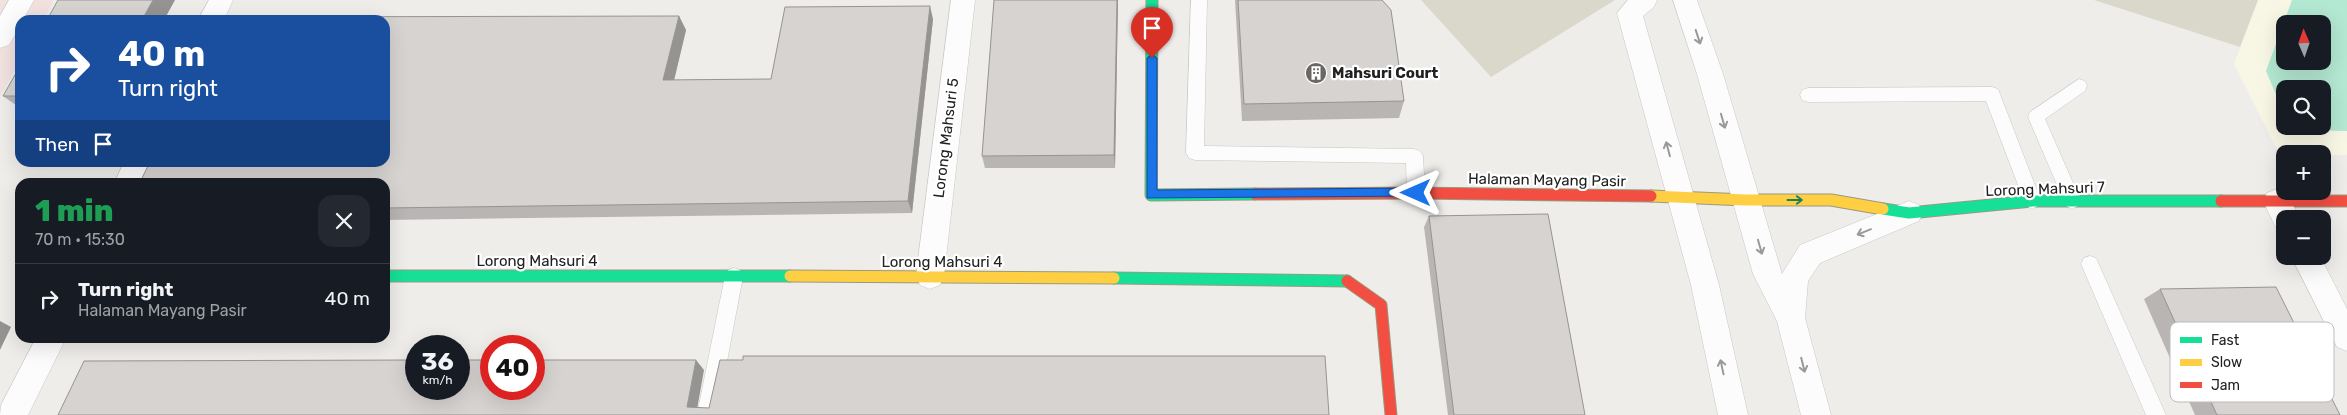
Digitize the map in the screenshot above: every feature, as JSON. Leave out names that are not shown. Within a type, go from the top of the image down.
[{"type":"street","points":[[213,15],[221,0]]},
{"type":"street","name":"Lorong Mahsuri 5","points":[[930,276],[963,0]]},
{"type":"street","name":"Halaman Mayang Pasir","points":[[1152,0],[1151,195],[1416,193],[1680,196],[1746,200]]},
{"type":"street","points":[[1645,0],[1630,13],[1705,285],[1732,415]]},
{"type":"street","points":[[1685,0],[1710,74],[1767,274],[1791,318],[1816,415]]},
{"type":"street","name":"Lorong Mahsuri 7","points":[[1746,200],[1832,200],[1910,213],[2032,201],[2282,210],[2347,201]]},
{"type":"street","points":[[1791,318],[1794,278],[1810,254],[1835,242],[1910,213]]},
{"type":"street","points":[[2310,265],[2347,338]]},
{"type":"street","name":"Lorong Mahsuri 4","points":[[390,276],[930,276],[1347,281],[1381,305],[1391,415]]},
{"type":"street","points":[[12,415],[48,343]]},
{"type":"lane","points":[[1199,0],[1196,153],[1414,156],[1416,193]]},
{"type":"lane","points":[[2072,201],[2036,117],[2078,86]]},
{"type":"lane","points":[[1808,95],[1992,94],[2032,201]]},
{"type":"lane","points":[[2090,264],[2156,415]]},
{"type":"lane","points":[[707,415],[734,276]]},
{"type":"shaded area","points":[[0,0],[54,0],[46,15],[15,15],[15,70],[0,96]]},
{"type":"shaded area","points":[[1421,0],[1615,0],[1491,77]]},
{"type":"shaded area","points":[[2094,0],[2258,0],[2240,47]]},
{"type":"shaded area","points":[[2258,0],[2347,0],[2347,155],[2331,155],[2331,145],[2276,145],[2276,147],[2234,64]]},
{"type":"green space","points":[[2292,0],[2347,0],[2347,131],[2331,131],[2331,80],[2276,80],[2276,95],[2266,71],[2276,44],[2276,70],[2331,70],[2331,15],[2287,15]]},
{"type":"building","points":[[58,0],[153,0],[145,15],[50,15]]},
{"type":"building","points":[[994,0],[1117,0],[1114,155],[982,156]]},
{"type":"building","name":"Mahsuri Court","points":[[1238,0],[1382,0],[1391,10],[1404,101],[1244,104]]},
{"type":"building","points":[[930,6],[908,201],[390,208],[390,178],[142,178],[148,167],[390,167],[390,17],[679,16],[663,80],[771,79],[785,7]]},
{"type":"building","points":[[15,75],[15,96],[3,96]]},
{"type":"building","points":[[1548,214],[1585,415],[1454,415],[1429,216]]},
{"type":"building","points":[[2276,287],[2294,322],[2175,322],[2160,289]]},
{"type":"building","points":[[743,356],[1325,356],[1329,415],[58,415],[84,361],[405,360],[405,400],[470,400],[470,360],[480,360],[480,400],[545,400],[545,360],[696,360],[687,407],[709,408],[720,360],[743,360]]},
{"type":"building","points":[[2211,402],[2334,402],[2340,415],[2217,415]]},
{"type":"traffic: fast","points":[[1152,0],[1151,195],[1255,194]]},
{"type":"traffic: fast","points":[[1883,209],[1909,213],[2032,201],[2221,201]]},
{"type":"traffic: fast","points":[[390,276],[790,276]]},
{"type":"traffic: fast","points":[[1114,278],[1347,281]]},
{"type":"traffic: slow","points":[[1651,196],[1746,200],[1831,200],[1883,209]]},
{"type":"traffic: slow","points":[[790,276],[1114,278]]},
{"type":"traffic: jam","points":[[1255,194],[1416,193],[1651,196]]},
{"type":"traffic: jam","points":[[2221,201],[2347,201]]},
{"type":"traffic: jam","points":[[1347,281],[1381,305],[1391,415]]},
{"type":"place","name":"Mahsuri Court","points":[[1316,73]]},
{"type":"route","points":[[1152,58],[1151,195],[1416,193]]}]
